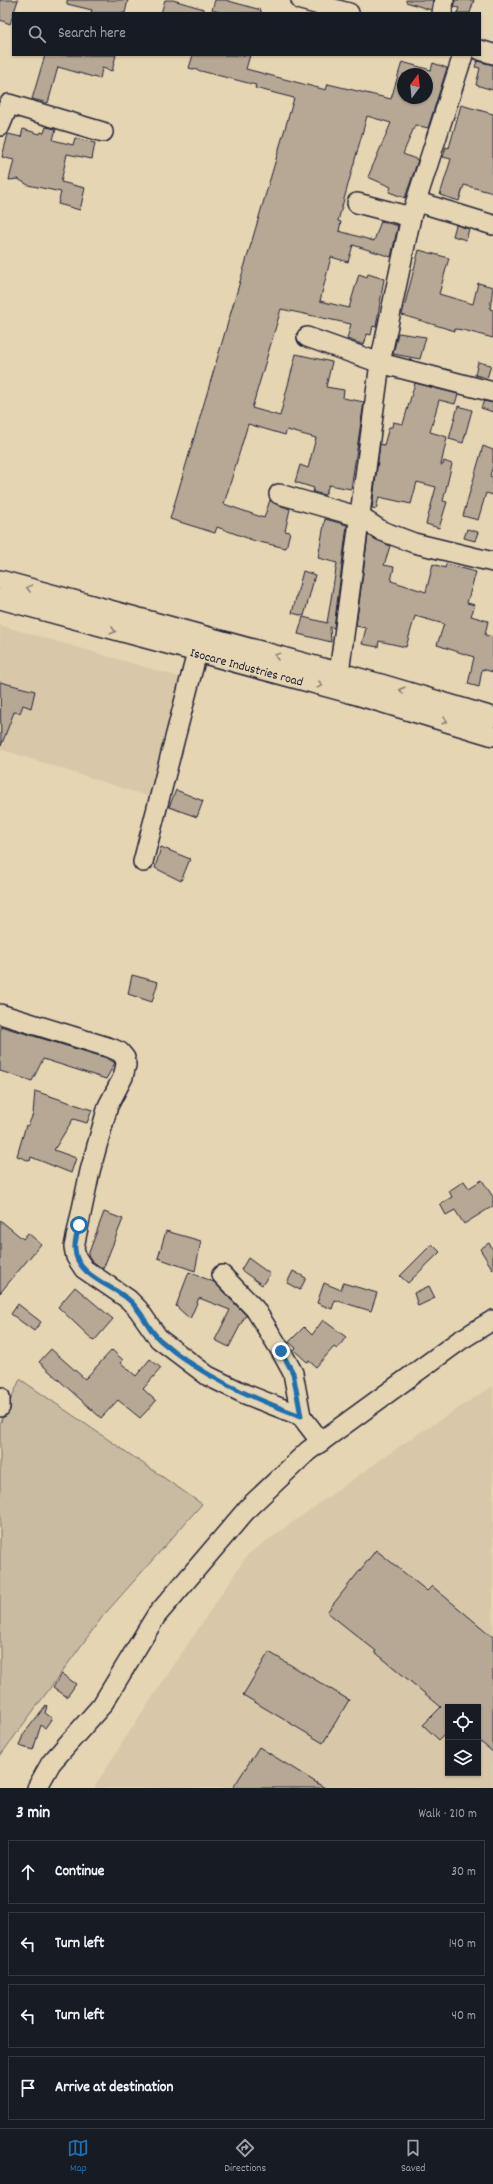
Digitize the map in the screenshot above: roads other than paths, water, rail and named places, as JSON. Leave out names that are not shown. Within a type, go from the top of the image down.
[{"type":"street","points":[[301,0],[345,12]]},
{"type":"street","points":[[442,12],[444,0]]},
{"type":"street","points":[[481,50],[493,54]]},
{"type":"street","points":[[339,673],[380,363],[414,209],[463,56]]},
{"type":"street","points":[[0,126],[5,102],[103,132]]},
{"type":"street","points":[[357,202],[414,209],[493,225]]},
{"type":"street","points":[[307,337],[380,363],[493,392]]},
{"type":"street","points":[[280,494],[360,517],[382,531],[414,543],[493,562]]},
{"type":"street","name":"Isocare Industries road","points":[[0,580],[353,694],[493,736]]},
{"type":"street","name":"Isocare Industries road","points":[[0,599],[199,644],[339,673],[493,717]]},
{"type":"street","points":[[143,862],[199,644]]},
{"type":"street","points":[[0,1014],[111,1048],[120,1052],[125,1058],[126,1065],[123,1077],[108,1106],[98,1142],[74,1247],[76,1257],[84,1269],[128,1299],[138,1309],[158,1339],[208,1376],[245,1394],[301,1416]]},
{"type":"street","points":[[222,1275],[255,1310],[281,1351],[293,1373],[301,1416],[321,1442]]},
{"type":"street","points":[[37,1788],[51,1763],[102,1705],[156,1616],[249,1506],[321,1442],[459,1341],[493,1320]]},
{"type":"street","points":[[0,1397],[0,1407]]}]
